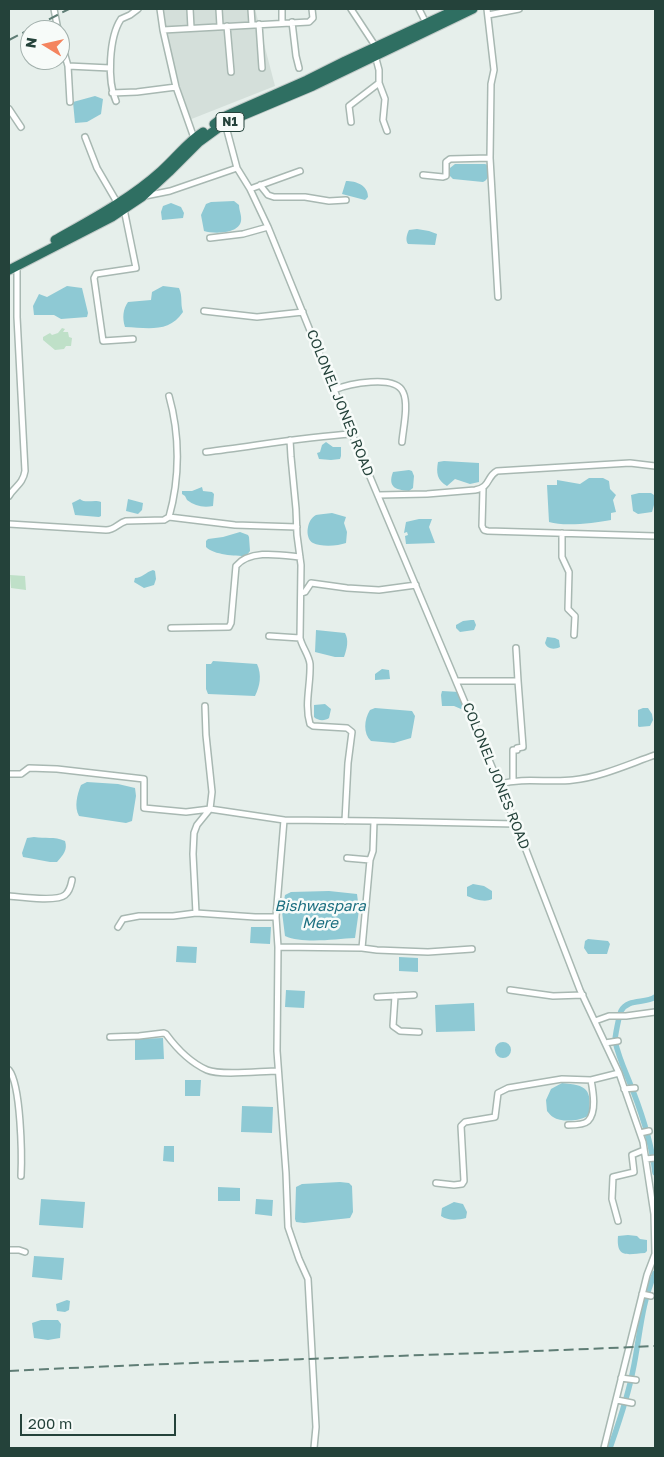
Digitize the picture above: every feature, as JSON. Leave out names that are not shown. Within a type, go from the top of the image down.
[{"type":"highway","name":"N1","points":[[428,27],[457,9]]},
{"type":"highway","name":"N1","points":[[121,206],[142,197],[199,142],[225,123],[313,86],[375,51],[473,9]]},
{"type":"highway","name":"N1","points":[[12,267],[112,217],[121,206],[161,171],[194,138],[223,117],[345,61],[375,51]]},
{"type":"street","points":[[116,101],[112,93],[110,68],[119,22],[138,9]]},
{"type":"street","points":[[160,9],[176,87],[194,138]]},
{"type":"street","points":[[190,9],[191,28]]},
{"type":"street","points":[[219,9],[220,26]]},
{"type":"street","points":[[251,9],[252,24]]},
{"type":"street","points":[[282,9],[282,23]]},
{"type":"street","points":[[163,30],[312,21],[312,9]]},
{"type":"street","points":[[351,9],[375,51],[379,70],[379,83],[385,99],[383,120],[387,131]]},
{"type":"street","points":[[419,9],[428,27]]},
{"type":"street","points":[[487,9],[494,70],[490,84],[490,158],[498,297]]},
{"type":"street","points":[[488,15],[519,9]]},
{"type":"street","points":[[292,22],[299,68]]},
{"type":"street","points":[[259,24],[262,68]]},
{"type":"street","points":[[227,26],[231,72]]},
{"type":"street","points":[[70,66],[110,68]]},
{"type":"street","points":[[68,70],[70,102]]},
{"type":"street","points":[[351,122],[349,106],[379,83]]},
{"type":"street","points":[[112,93],[176,87]]},
{"type":"street","points":[[9,109],[21,128]]},
{"type":"street","name":"COLONEL JONES ROAD","points":[[225,123],[237,168],[250,189],[268,227],[352,434],[500,784],[583,995],[607,1042],[640,1132],[651,1175],[655,1254],[646,1275],[619,1400],[604,1448]]},
{"type":"street","points":[[86,137],[97,168],[121,206],[136,268],[96,274],[94,276],[103,341],[133,340]]},
{"type":"street","points":[[423,175],[446,176],[446,162],[450,159],[490,158]]},
{"type":"street","points":[[142,197],[170,191],[237,168]]},
{"type":"street","points":[[250,189],[300,171]]},
{"type":"street","points":[[260,185],[268,195],[274,197],[305,197],[330,201],[346,200]]},
{"type":"street","points":[[210,238],[243,234],[268,227]]},
{"type":"street","points":[[9,496],[19,486],[24,477],[17,317],[12,267]]},
{"type":"street","points":[[204,311],[257,317],[303,312]]},
{"type":"street","points":[[334,390],[348,384],[362,382],[398,385],[406,399],[402,442]]},
{"type":"street","points":[[169,396],[176,426],[178,462],[169,517]]},
{"type":"street","points":[[206,452],[290,440],[352,434]]},
{"type":"street","points":[[290,440],[302,593],[300,638],[302,648],[309,657],[310,664],[309,720],[313,726],[347,728],[352,732],[348,763],[345,822]]},
{"type":"street","points":[[378,494],[427,494],[483,489],[493,473],[497,471],[630,463],[655,466]]},
{"type":"street","points":[[483,489],[482,526],[484,530],[655,536]]},
{"type":"street","points":[[9,524],[113,530],[121,522],[164,520],[169,517],[234,525],[296,527]]},
{"type":"street","points":[[562,533],[562,557],[569,572],[568,608],[575,616],[574,635]]},
{"type":"street","points":[[171,628],[229,627],[231,623],[236,566],[239,562],[264,553],[300,557]]},
{"type":"street","points":[[302,593],[306,592],[311,583],[380,590],[416,585]]},
{"type":"street","points":[[269,636],[300,638]]},
{"type":"street","points":[[512,781],[513,750],[522,747],[516,648]]},
{"type":"street","points":[[456,681],[518,682]]},
{"type":"street","points":[[196,913],[193,854],[194,833],[197,825],[210,809],[212,792],[205,706]]},
{"type":"street","points":[[500,784],[512,781],[586,778],[655,755]]},
{"type":"street","points":[[9,774],[21,774],[29,768],[57,769],[144,779],[144,808],[186,812],[210,809],[284,820],[516,824]]},
{"type":"street","points":[[284,820],[276,917],[278,947],[278,1071],[288,1227],[308,1279],[316,1427],[314,1448]]},
{"type":"street","points":[[362,948],[370,860],[373,851],[374,821]]},
{"type":"street","points":[[347,858],[370,860]]},
{"type":"street","points":[[9,896],[56,899],[68,893],[72,880]]},
{"type":"street","points":[[118,927],[125,918],[196,913],[276,917]]},
{"type":"street","points":[[278,947],[362,948],[428,952],[472,949]]},
{"type":"street","points":[[510,990],[553,996],[583,995]]},
{"type":"street","points":[[377,997],[414,995]]},
{"type":"street","points":[[394,996],[393,1026],[400,1031],[419,1032]]},
{"type":"street","points":[[595,1021],[608,1016],[626,1016],[655,1012]]},
{"type":"street","points":[[110,1037],[164,1033],[185,1056],[208,1070],[224,1072],[278,1071]]},
{"type":"street","points":[[607,1042],[618,1041]]},
{"type":"street","points":[[9,1070],[14,1082],[16,1095],[22,1152],[21,1176]]},
{"type":"street","points":[[436,1183],[462,1184],[464,1181],[461,1126],[465,1122],[495,1117],[498,1093],[501,1091],[508,1088],[562,1079],[591,1080],[619,1074]]},
{"type":"street","points":[[568,1125],[583,1124],[588,1121],[592,1114],[594,1102],[591,1080]]},
{"type":"street","points":[[625,1089],[635,1088]]},
{"type":"street","points":[[640,1132],[649,1131]]},
{"type":"street","points":[[618,1221],[612,1199],[613,1177],[634,1172],[632,1155],[644,1150]]},
{"type":"street","points":[[647,1159],[655,1158]]},
{"type":"street","points":[[9,1250],[25,1252]]},
{"type":"street","points":[[642,1294],[651,1296]]},
{"type":"street","points":[[624,1379],[636,1380]]},
{"type":"street","points":[[619,1400],[632,1403]]},
{"type":"shaded area","points":[[163,9],[255,9],[275,86],[189,120],[160,11]]},
{"type":"green space","points":[[62,328],[65,329],[63,332],[68,332],[69,337],[72,338],[71,346],[55,350],[43,340],[43,337],[50,333],[52,335],[58,333]]},
{"type":"green space","points":[[10,575],[25,576],[26,590],[11,588]]},
{"type":"water","points":[[95,96],[103,99],[101,114],[87,122],[75,123],[73,102]]},
{"type":"water","points":[[455,164],[488,165],[488,177],[483,182],[453,179],[448,174],[450,168]]},
{"type":"water","points":[[346,181],[361,184],[366,189],[368,197],[365,200],[342,194]]},
{"type":"water","points":[[234,201],[239,205],[241,219],[236,228],[225,232],[214,233],[204,231],[201,215],[206,204]]},
{"type":"water","points":[[171,203],[181,207],[184,213],[183,218],[162,220],[161,212],[163,206]]},
{"type":"water","points":[[417,229],[437,234],[435,245],[408,244],[406,239],[409,230]]},
{"type":"water","points":[[67,286],[82,288],[88,313],[87,317],[61,319],[54,315],[34,315],[33,306],[39,294],[47,297]]},
{"type":"water","points":[[163,286],[179,288],[183,312],[177,319],[157,328],[125,327],[124,314],[128,302],[151,300],[152,292]]},
{"type":"water","points":[[326,442],[333,447],[341,447],[340,459],[319,459],[317,453],[320,452],[322,445]]},
{"type":"water","points":[[438,462],[479,463],[479,482],[470,484],[455,479],[447,486],[439,479],[437,473]]},
{"type":"water","points":[[412,471],[414,476],[413,488],[409,491],[401,490],[392,485],[391,477],[393,472]]},
{"type":"water","points":[[589,478],[603,478],[609,481],[610,489],[616,495],[613,500],[616,512],[611,513],[611,520],[571,524],[549,522],[547,485],[557,485],[557,480],[580,484]]},
{"type":"water","points":[[202,487],[203,491],[214,494],[213,506],[202,507],[196,505],[187,500],[182,494],[182,491],[192,491]]},
{"type":"water","points":[[651,493],[654,495],[652,512],[638,514],[633,511],[631,495]]},
{"type":"water","points":[[80,499],[101,502],[101,516],[75,515],[72,503]]},
{"type":"water","points":[[128,499],[143,503],[142,510],[138,514],[126,511]]},
{"type":"water","points":[[332,513],[346,517],[344,523],[347,532],[346,543],[330,546],[310,541],[308,529],[310,520],[316,515]]},
{"type":"water","points":[[432,519],[429,527],[435,543],[406,544],[405,536],[408,535],[407,532],[404,533],[406,522]]},
{"type":"water","points":[[240,532],[249,537],[250,551],[246,556],[219,553],[206,547],[208,539]]},
{"type":"water","points":[[153,570],[155,571],[156,579],[154,585],[144,588],[134,582],[135,578]]},
{"type":"water","points":[[474,620],[476,625],[474,630],[460,632],[456,628],[456,625],[463,621]]},
{"type":"water","points":[[316,630],[345,633],[347,645],[344,657],[335,657],[315,652]]},
{"type":"water","points":[[547,637],[559,640],[560,647],[553,649],[547,647],[545,643]]},
{"type":"water","points":[[213,661],[257,664],[260,680],[255,696],[208,694],[206,689],[206,664],[211,664]]},
{"type":"water","points":[[382,669],[389,670],[390,679],[375,680],[375,674]]},
{"type":"water","points":[[442,691],[459,692],[464,708],[442,706]]},
{"type":"water","points":[[325,704],[331,709],[329,718],[322,720],[314,717],[314,705]]},
{"type":"water","points":[[375,708],[412,711],[415,716],[411,738],[394,743],[371,741],[368,738],[366,722],[370,710]]},
{"type":"water","points":[[648,708],[653,720],[650,726],[639,727],[638,710]]},
{"type":"water","points":[[87,782],[118,784],[135,788],[136,796],[132,821],[126,823],[79,816],[76,805],[77,797],[81,785]]},
{"type":"water","points":[[34,837],[65,841],[66,847],[57,862],[23,857],[22,853],[27,838]]},
{"type":"water","points":[[473,884],[484,886],[492,891],[492,899],[483,901],[467,896],[467,887]]},
{"type":"water","name":"Bishwaspara Mere","points":[[329,891],[357,894],[359,910],[355,938],[301,940],[285,936],[282,912],[285,895],[291,892]]},
{"type":"water","points":[[251,927],[271,927],[270,944],[250,943]]},
{"type":"water","points":[[588,939],[608,941],[610,944],[607,954],[588,954],[584,948],[585,941]]},
{"type":"water","points":[[177,946],[197,947],[196,963],[176,962]]},
{"type":"water","points":[[399,957],[418,958],[418,972],[399,971]]},
{"type":"water","points":[[286,990],[305,991],[304,1008],[285,1007]]},
{"type":"water","points":[[474,1003],[475,1031],[436,1032],[435,1005]]},
{"type":"water","points":[[163,1038],[164,1059],[135,1060],[135,1039]]},
{"type":"water","points":[[500,1042],[506,1042],[511,1047],[509,1056],[500,1058],[495,1053],[495,1047]]},
{"type":"water","points":[[185,1080],[201,1080],[200,1096],[185,1096]]},
{"type":"water","points":[[562,1083],[577,1085],[586,1090],[590,1099],[589,1115],[582,1119],[566,1121],[553,1117],[547,1111],[546,1100],[551,1089]]},
{"type":"water","points":[[242,1106],[273,1107],[272,1133],[241,1132]]},
{"type":"water","points":[[164,1146],[174,1146],[174,1162],[163,1161]]},
{"type":"water","points":[[349,1183],[352,1186],[353,1212],[350,1218],[304,1223],[296,1222],[296,1187],[302,1184]]},
{"type":"water","points":[[218,1187],[240,1188],[240,1201],[218,1201]]},
{"type":"water","points":[[41,1199],[85,1202],[83,1228],[39,1225]]},
{"type":"water","points":[[256,1199],[273,1200],[272,1216],[255,1214]]},
{"type":"water","points":[[454,1202],[463,1204],[467,1212],[466,1218],[453,1220],[441,1216],[442,1208]]},
{"type":"water","points":[[628,1235],[647,1240],[647,1251],[645,1253],[633,1254],[621,1252],[618,1236]]},
{"type":"water","points":[[34,1256],[64,1258],[62,1280],[32,1277]]},
{"type":"water","points":[[67,1300],[70,1301],[69,1310],[65,1312],[57,1311],[56,1304]]},
{"type":"water","points":[[41,1320],[58,1320],[61,1324],[60,1338],[48,1340],[34,1338],[32,1323]]},
{"type":"waterway","points":[[655,997],[628,1004],[624,1007],[620,1014],[615,1041],[644,1121],[655,1173]]},
{"type":"waterway","points":[[610,1448],[629,1390],[644,1309],[655,1273]]},
{"type":"railway","points":[[9,40],[69,9]]},
{"type":"railway","points":[[9,1371],[655,1346]]}]
